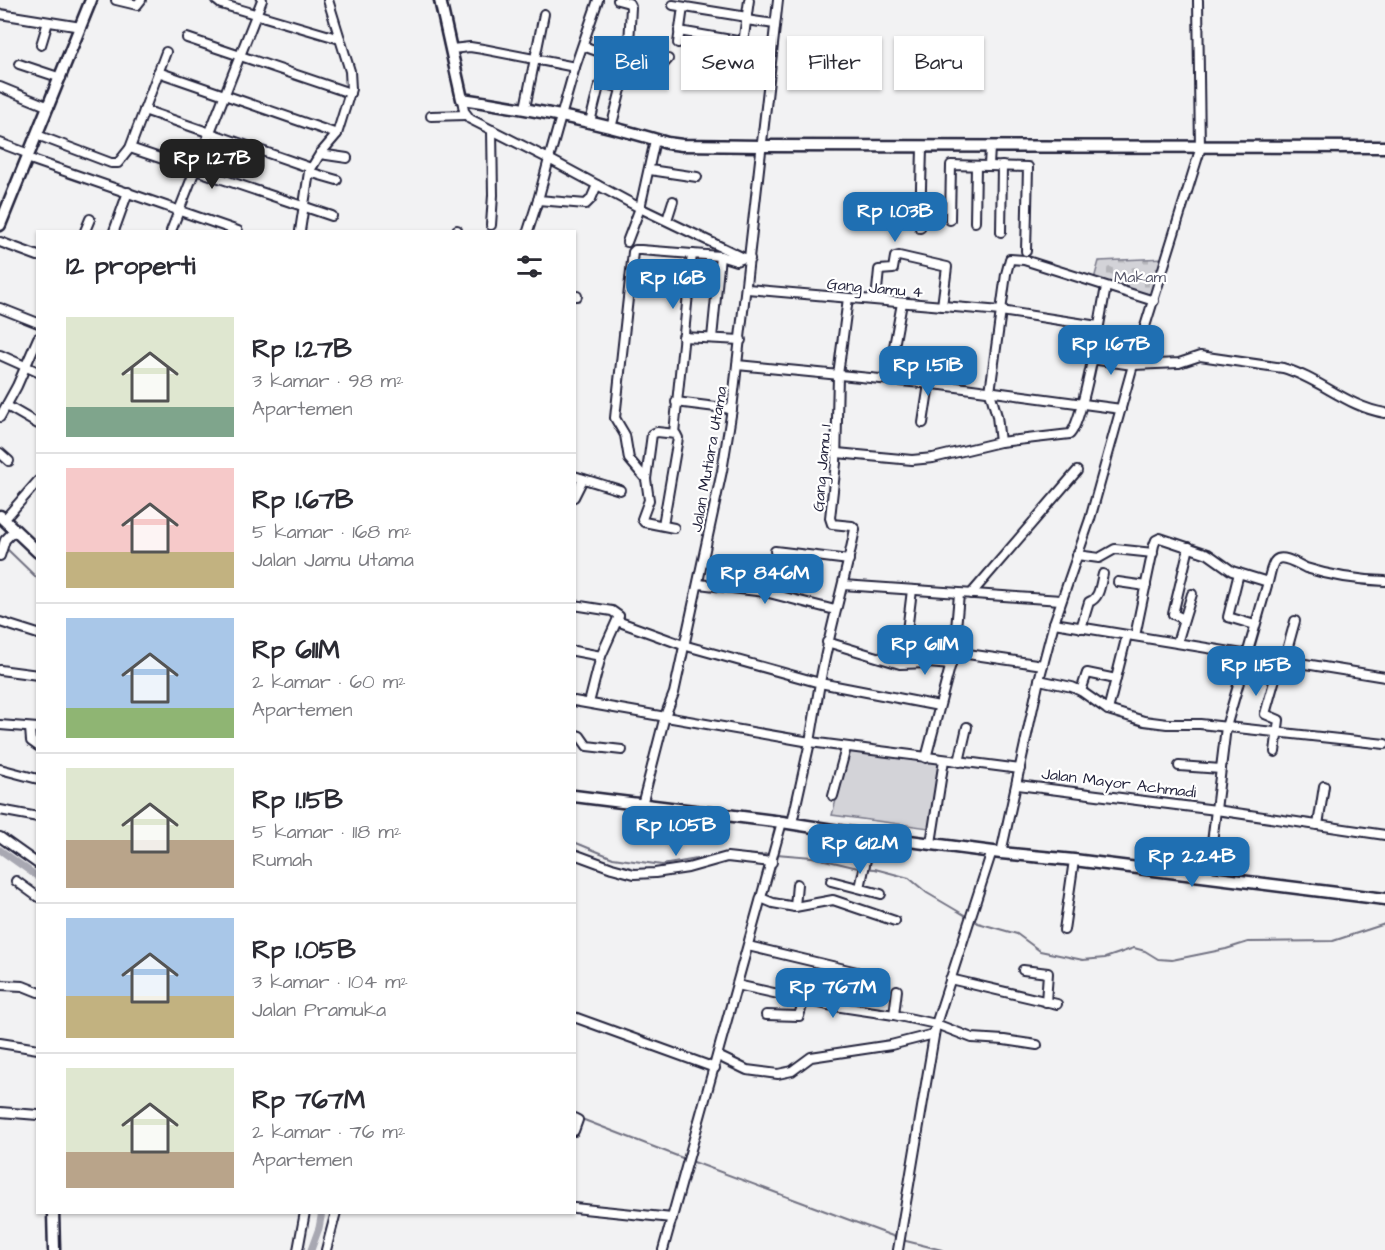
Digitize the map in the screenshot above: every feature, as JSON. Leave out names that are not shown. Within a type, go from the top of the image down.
[{"type":"main road","points":[[0,225],[91,0]]},
{"type":"main road","points":[[440,0],[462,99],[561,115],[682,145],[1385,147]]},
{"type":"main road","points":[[2,518],[36,550]]},
{"type":"main road","points":[[576,796],[871,836],[1385,899]]},
{"type":"main road","points":[[53,1214],[54,1250]]},
{"type":"street","points":[[116,0],[137,5],[141,0]]},
{"type":"street","points":[[216,0],[221,4],[340,39]]},
{"type":"street","points":[[171,230],[262,0]]},
{"type":"street","points":[[300,230],[310,170],[337,134],[350,93],[350,71],[328,0]]},
{"type":"street","points":[[528,230],[575,67],[598,0]]},
{"type":"street","points":[[618,0],[629,3],[629,36]]},
{"type":"street","points":[[744,36],[749,0]]},
{"type":"street","name":"Jalan Mutiara Utama","points":[[642,805],[664,716],[674,693],[683,645],[699,584],[732,409],[747,289],[747,258],[778,0]]},
{"type":"street","points":[[898,1250],[936,1024],[969,919],[997,852],[1018,785],[1039,680],[1054,624],[1200,150],[1198,146],[1198,0]]},
{"type":"street","points":[[673,5],[776,24]]},
{"type":"street","points":[[678,43],[683,7]]},
{"type":"street","points":[[0,14],[81,27]]},
{"type":"street","points":[[525,108],[544,14]]},
{"type":"street","points":[[40,45],[48,22]]},
{"type":"street","points":[[680,32],[705,36]]},
{"type":"street","points":[[187,38],[350,93]]},
{"type":"street","points":[[583,46],[594,50]]},
{"type":"street","points":[[452,49],[470,47],[575,67]]},
{"type":"street","points":[[37,135],[111,164],[118,163],[130,148],[166,52]]},
{"type":"street","points":[[19,64],[61,78]]},
{"type":"street","points":[[158,72],[337,134]]},
{"type":"street","points":[[0,87],[49,107]]},
{"type":"street","points":[[590,122],[598,90]]},
{"type":"street","points":[[611,128],[621,90]]},
{"type":"street","points":[[462,99],[466,115],[470,119],[640,208],[747,258]]},
{"type":"street","points":[[144,110],[211,132],[338,180]]},
{"type":"street","points":[[430,116],[466,115]]},
{"type":"street","points":[[491,225],[492,130]]},
{"type":"street","points":[[627,242],[640,208],[655,140]]},
{"type":"street","points":[[0,143],[28,156],[235,230]]},
{"type":"street","points":[[920,228],[922,147]]},
{"type":"street","points":[[989,166],[990,147]]},
{"type":"street","points":[[130,148],[332,216]]},
{"type":"street","points":[[320,154],[347,158]]},
{"type":"street","points":[[950,220],[951,165],[1028,167],[1026,251]]},
{"type":"street","points":[[975,222],[976,166]]},
{"type":"street","points":[[1001,232],[1002,166]]},
{"type":"street","points":[[650,170],[697,177]]},
{"type":"street","points":[[538,200],[586,204],[591,199],[597,185]]},
{"type":"street","points":[[114,230],[128,192]]},
{"type":"street","points":[[667,220],[673,201]]},
{"type":"street","points":[[85,230],[90,219]]},
{"type":"street","points":[[0,242],[36,255]]},
{"type":"street","points":[[646,479],[629,459],[625,435],[615,418],[633,252],[641,250],[720,256],[736,261],[747,258]]},
{"type":"street","points":[[674,434],[692,254]]},
{"type":"street","points":[[712,338],[720,256]]},
{"type":"street","points":[[876,300],[879,270],[892,269],[895,257],[899,256],[947,267],[942,306]]},
{"type":"street","points":[[1000,442],[997,416],[990,392],[1010,259],[1015,258],[1154,301]]},
{"type":"street","points":[[837,453],[912,460],[933,458],[1000,442],[1070,434],[1075,427],[1082,404],[1106,286]]},
{"type":"street","name":"Gang Jamu 4","points":[[747,289],[1001,311],[1098,326]]},
{"type":"street","name":"Gang Jamu 1","points":[[663,1250],[773,856],[787,823],[810,742],[827,642],[849,560],[854,527],[832,524],[830,518],[837,453],[838,375],[848,298]]},
{"type":"street","points":[[888,379],[902,303]]},
{"type":"street","points":[[0,308],[36,322]]},
{"type":"street","points":[[683,337],[741,340]]},
{"type":"street","points":[[0,417],[36,343]]},
{"type":"street","points":[[0,355],[36,371]]},
{"type":"street","points":[[942,385],[945,355]]},
{"type":"street","points":[[1091,359],[1133,365],[1179,363],[1200,356],[1283,368],[1370,411],[1385,413]]},
{"type":"street","points":[[737,365],[942,385],[1121,410]]},
{"type":"street","points":[[923,423],[929,384]]},
{"type":"street","points":[[676,402],[732,409]]},
{"type":"street","points":[[7,406],[36,423]]},
{"type":"street","points":[[663,525],[678,438],[674,434],[657,432],[652,434],[646,479],[649,500],[642,519],[644,522],[674,528]]},
{"type":"street","points":[[0,453],[9,461]]},
{"type":"street","points":[[971,594],[1077,471]]},
{"type":"street","points":[[579,478],[620,490]]},
{"type":"street","points":[[2,518],[36,483]]},
{"type":"street","points":[[0,556],[3,543],[15,530]]},
{"type":"street","points":[[1108,710],[1146,586],[1156,540],[1160,538],[1208,554],[1222,566],[1268,582]]},
{"type":"street","points":[[1184,618],[1173,614],[1189,547]]},
{"type":"street","points":[[1077,555],[1099,558],[1115,549],[1153,553]]},
{"type":"street","points":[[774,551],[849,560]]},
{"type":"street","points":[[1208,876],[1226,727],[1273,563],[1283,558],[1307,568],[1339,576],[1385,581]]},
{"type":"street","points":[[1239,573],[1227,616],[1255,625]]},
{"type":"street","points":[[1081,628],[1089,602],[1098,596],[1103,574]]},
{"type":"street","points":[[1118,582],[1146,586]]},
{"type":"street","points":[[699,584],[765,591],[835,610]]},
{"type":"street","points":[[843,585],[1061,600]]},
{"type":"street","points":[[907,631],[912,590]]},
{"type":"street","points":[[926,758],[954,652],[959,594]]},
{"type":"street","points":[[1177,643],[1192,594]]},
{"type":"street","points":[[576,605],[612,611],[619,616],[601,656],[589,703]]},
{"type":"street","points":[[617,621],[683,645],[820,683],[939,706]]},
{"type":"street","points":[[1276,743],[1278,719],[1265,714],[1295,621]]},
{"type":"street","points":[[0,622],[36,633]]},
{"type":"street","points":[[1054,624],[1385,678]]},
{"type":"street","points":[[827,642],[900,664],[951,665]]},
{"type":"street","points":[[576,651],[601,656]]},
{"type":"street","points":[[954,652],[1043,665]]},
{"type":"street","points":[[0,670],[36,675]]},
{"type":"street","points":[[1081,691],[1087,673],[1116,679]]},
{"type":"street","points":[[1039,680],[1081,691],[1108,710],[1144,721],[1167,724],[1200,723],[1226,727],[1276,743],[1385,744]]},
{"type":"street","points":[[576,701],[846,748],[1020,769]]},
{"type":"street","points":[[0,725],[34,728],[31,741],[36,745]]},
{"type":"street","points":[[959,762],[967,727]]},
{"type":"street","points":[[576,735],[580,736],[587,746],[622,750]]},
{"type":"street","points":[[832,796],[846,748]]},
{"type":"street","points":[[931,843],[944,760]]},
{"type":"street","points":[[1179,766],[1221,769]]},
{"type":"street","points":[[0,769],[36,779]]},
{"type":"street","name":"Jalan Mayor Achmadi","points":[[1018,785],[1216,810],[1385,835]]},
{"type":"street","points":[[1318,825],[1324,786]]},
{"type":"street","points":[[0,810],[36,818]]},
{"type":"street","points":[[860,888],[871,836]]},
{"type":"street","points":[[0,837],[36,863]]},
{"type":"street","points":[[576,855],[634,874],[666,872],[727,857],[773,856]]},
{"type":"street","points":[[1064,930],[1074,860]]},
{"type":"street","points":[[16,881],[36,896]]},
{"type":"street","points":[[831,881],[881,894]]},
{"type":"street","points":[[795,907],[797,884]]},
{"type":"street","points":[[761,898],[795,907],[833,900],[895,921]]},
{"type":"street","points":[[748,946],[857,972]]},
{"type":"street","points":[[828,1005],[835,967]]},
{"type":"street","points":[[1023,970],[1048,973],[1046,1002]]},
{"type":"street","points":[[950,979],[1057,1004]]},
{"type":"street","points":[[0,985],[23,986],[36,991]]},
{"type":"street","points":[[737,985],[828,1005],[936,1024],[972,1038],[1036,1045]]},
{"type":"street","points":[[894,1015],[897,990]]},
{"type":"street","points":[[766,1015],[799,1016],[804,999]]},
{"type":"street","points":[[576,1018],[715,1068]]},
{"type":"street","points":[[718,1056],[747,1070],[778,1074],[792,1071],[811,1057],[891,1045],[934,1034]]},
{"type":"street","points":[[0,1042],[36,1049]]},
{"type":"street","points":[[0,1112],[36,1115]]},
{"type":"street","points":[[576,1208],[672,1218]]},
{"type":"street","points":[[298,1250],[306,1214]]},
{"type":"street","points":[[327,1250],[336,1214]]},
{"type":"green space","name":"Makam","points":[[1165,258],[1153,299],[1094,279],[1099,261]]},
{"type":"green space","points":[[849,751],[941,762],[929,828],[832,815]]},
{"type":"waterway","points":[[6,548],[36,577]]},
{"type":"waterway","points":[[576,843],[613,858],[662,865],[726,854]]},
{"type":"waterway","points":[[0,850],[36,876]]},
{"type":"waterway","points":[[732,854],[771,853]]},
{"type":"waterway","points":[[776,854],[812,857],[909,878],[927,893],[978,923],[1017,934],[1040,951],[1083,960],[1105,958],[1134,948],[1145,951],[1158,959],[1172,960],[1248,942],[1333,941],[1385,924]]},
{"type":"waterway","points":[[579,1118],[685,1159]]},
{"type":"waterway","points":[[691,1161],[906,1241],[942,1250]]},
{"type":"waterway","points":[[311,1250],[322,1214]]}]
